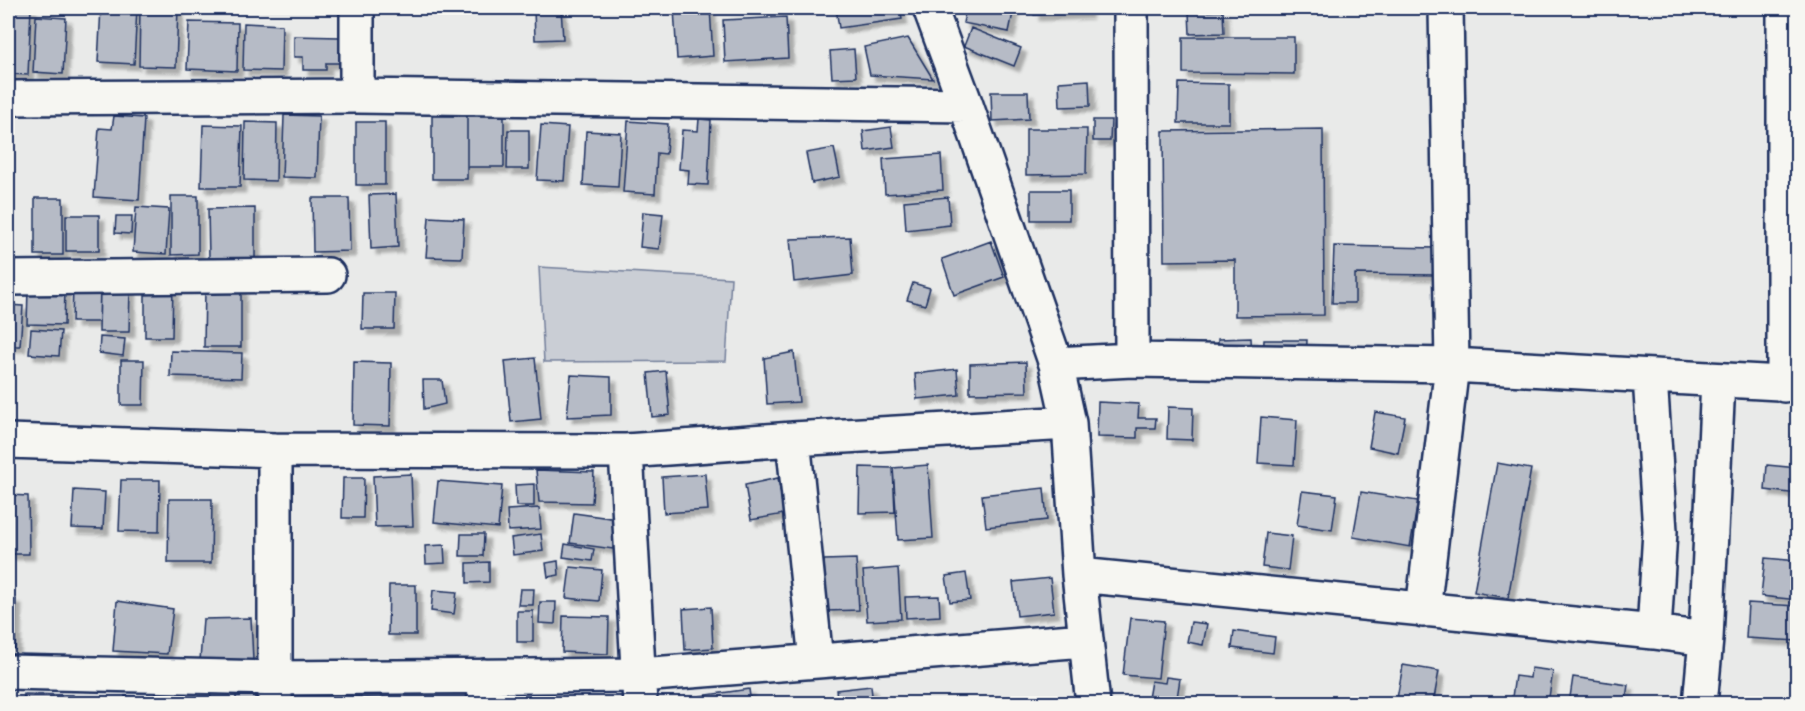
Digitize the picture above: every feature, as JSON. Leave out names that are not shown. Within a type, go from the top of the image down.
[{"type":"street","points":[[357,8],[357,96]]},
{"type":"street","points":[[930,8],[1056,364],[1069,423],[1079,575],[1093,704]]},
{"type":"street","points":[[1131,8],[1132,360]]},
{"type":"street","points":[[1423,610],[1452,365],[1446,8]]},
{"type":"street","points":[[1056,364],[1132,360],[1452,365],[1791,384],[1784,8]]},
{"type":"street","points":[[8,98],[357,96],[966,105]]},
{"type":"street","points":[[8,278],[328,275]]},
{"type":"street","points":[[1650,377],[1660,531],[1654,632]]},
{"type":"street","points":[[1700,704],[1706,639],[1718,381]]},
{"type":"street","points":[[8,441],[275,450],[626,451],[1069,423]]},
{"type":"street","points":[[793,439],[816,661]]},
{"type":"street","points":[[275,450],[275,691]]},
{"type":"street","points":[[626,451],[640,689]]},
{"type":"street","points":[[1079,575],[1706,639]]},
{"type":"street","points":[[8,672],[275,691],[640,689],[816,661],[1085,640]]},
{"type":"shaded area","points":[[539,267],[731,278],[726,361],[544,362]]},
{"type":"building","points":[[8,8],[31,8],[28,75],[8,74]]},
{"type":"building","points":[[101,8],[137,8],[134,64],[98,62]]},
{"type":"building","points":[[140,8],[178,8],[176,67],[139,66]]},
{"type":"building","points":[[534,8],[561,8],[563,39],[535,40]]},
{"type":"building","points":[[674,8],[710,8],[713,56],[677,59]]},
{"type":"building","points":[[836,8],[900,8],[902,19],[839,28]]},
{"type":"building","points":[[966,8],[1014,8],[1009,32],[963,23]]},
{"type":"building","points":[[1034,8],[1086,8],[1087,13],[1034,15]]},
{"type":"building","points":[[1223,11],[1224,33],[1190,34],[1189,12]]},
{"type":"building","points":[[36,16],[66,18],[63,74],[33,72]]},
{"type":"building","points":[[786,17],[788,58],[725,62],[723,20]]},
{"type":"building","points":[[189,22],[238,23],[237,71],[187,69]]},
{"type":"building","points":[[244,23],[282,25],[281,71],[243,70]]},
{"type":"building","points":[[971,28],[1021,48],[1014,66],[964,46]]},
{"type":"building","points":[[294,36],[339,37],[339,63],[326,63],[326,70],[303,70],[303,57],[294,57]]},
{"type":"building","points":[[1183,37],[1294,37],[1294,74],[1183,73]]},
{"type":"building","points":[[908,38],[933,79],[870,75],[864,47]]},
{"type":"building","points":[[854,49],[856,77],[832,78],[830,51]]},
{"type":"building","points":[[1089,80],[1090,106],[1060,107],[1059,82]]},
{"type":"building","points":[[1179,83],[1229,84],[1229,123],[1178,123]]},
{"type":"building","points":[[991,92],[1028,92],[1029,119],[992,121]]},
{"type":"building","points":[[284,115],[319,116],[317,178],[282,177]]},
{"type":"building","points":[[504,115],[504,167],[467,167],[467,116]]},
{"type":"building","points":[[114,116],[144,118],[139,200],[94,197],[99,128],[112,129]]},
{"type":"building","points":[[432,116],[467,116],[467,179],[432,179]]},
{"type":"building","points":[[699,119],[711,120],[708,185],[688,184],[689,170],[679,169],[682,130],[698,131]]},
{"type":"building","points":[[1093,120],[1111,120],[1110,141],[1093,141]]},
{"type":"building","points":[[628,121],[668,124],[666,154],[657,153],[655,194],[623,192]]},
{"type":"building","points":[[245,122],[277,123],[276,181],[244,180]]},
{"type":"building","points":[[356,122],[385,122],[385,185],[356,185]]},
{"type":"building","points":[[203,125],[242,126],[240,187],[201,187]]},
{"type":"building","points":[[541,125],[568,127],[564,181],[537,180]]},
{"type":"building","points":[[891,127],[894,147],[865,151],[863,131]]},
{"type":"building","points":[[1026,129],[1087,129],[1086,174],[1026,175]]},
{"type":"building","points":[[1323,129],[1324,315],[1235,316],[1235,260],[1164,261],[1163,131]]},
{"type":"building","points":[[508,130],[529,130],[529,169],[507,169]]},
{"type":"building","points":[[586,131],[621,133],[618,187],[583,185]]},
{"type":"building","points":[[834,148],[840,177],[812,183],[806,153]]},
{"type":"building","points":[[941,155],[943,190],[885,194],[883,159]]},
{"type":"building","points":[[1031,190],[1069,190],[1069,220],[1031,220]]},
{"type":"building","points":[[396,194],[398,247],[371,249],[369,195]]},
{"type":"building","points":[[171,196],[198,196],[198,254],[171,255]]},
{"type":"building","points":[[948,197],[950,225],[906,230],[904,201]]},
{"type":"building","points":[[35,198],[63,198],[63,255],[35,255]]},
{"type":"building","points":[[312,198],[349,198],[350,251],[313,252]]},
{"type":"building","points":[[136,207],[169,209],[166,254],[133,252]]},
{"type":"building","points":[[255,208],[255,258],[209,258],[208,209]]},
{"type":"building","points":[[643,212],[663,214],[659,249],[640,247]]},
{"type":"building","points":[[66,215],[99,215],[99,251],[66,251]]},
{"type":"building","points":[[116,216],[132,216],[131,234],[115,233]]},
{"type":"building","points":[[429,217],[464,219],[462,258],[426,257]]},
{"type":"building","points":[[850,237],[853,275],[794,282],[790,239]]},
{"type":"building","points":[[991,241],[1004,277],[954,295],[942,259]]},
{"type":"building","points":[[1334,246],[1436,248],[1436,275],[1355,274],[1355,303],[1332,303]]},
{"type":"building","points":[[145,282],[173,283],[172,337],[145,337]]},
{"type":"building","points":[[913,283],[930,288],[925,305],[907,300]]},
{"type":"building","points":[[73,287],[100,287],[99,322],[72,322]]},
{"type":"building","points":[[100,287],[130,288],[129,332],[99,332]]},
{"type":"building","points":[[205,287],[241,287],[241,347],[204,347]]},
{"type":"building","points":[[28,289],[65,290],[64,325],[27,324]]},
{"type":"building","points":[[363,293],[395,293],[394,329],[362,329]]},
{"type":"building","points":[[8,305],[23,306],[20,346],[8,346]]},
{"type":"building","points":[[31,329],[61,331],[59,356],[29,354]]},
{"type":"building","points":[[100,337],[125,339],[123,356],[99,353]]},
{"type":"building","points":[[1251,338],[1252,359],[1218,361],[1218,339]]},
{"type":"building","points":[[1264,340],[1307,340],[1306,359],[1263,358]]},
{"type":"building","points":[[171,351],[242,353],[241,378],[170,376]]},
{"type":"building","points":[[794,352],[799,402],[767,404],[764,358]]},
{"type":"building","points":[[535,358],[541,419],[511,422],[505,361]]},
{"type":"building","points":[[121,360],[144,360],[143,405],[121,405]]},
{"type":"building","points":[[354,362],[391,363],[390,426],[353,425]]},
{"type":"building","points":[[1026,362],[1027,392],[970,393],[970,364]]},
{"type":"building","points":[[957,369],[959,395],[917,399],[915,374]]},
{"type":"building","points":[[666,371],[670,415],[652,417],[648,373]]},
{"type":"building","points":[[571,375],[611,377],[611,415],[567,417]]},
{"type":"building","points":[[423,380],[442,380],[445,404],[424,409]]},
{"type":"building","points":[[1098,402],[1139,404],[1138,418],[1156,418],[1155,428],[1137,428],[1137,438],[1097,437]]},
{"type":"building","points":[[1168,407],[1193,408],[1192,440],[1167,439]]},
{"type":"building","points":[[1375,412],[1405,417],[1398,453],[1369,447]]},
{"type":"building","points":[[1261,417],[1297,420],[1294,465],[1258,463]]},
{"type":"building","points":[[1792,433],[1798,433],[1798,465],[1790,464]]},
{"type":"building","points":[[1497,463],[1531,469],[1508,598],[1474,592]]},
{"type":"building","points":[[928,465],[933,538],[898,540],[893,468]]},
{"type":"building","points":[[1767,465],[1798,468],[1798,494],[1765,490]]},
{"type":"building","points":[[860,467],[893,468],[895,512],[859,513]]},
{"type":"building","points":[[536,470],[594,472],[592,503],[539,502]]},
{"type":"building","points":[[411,474],[413,526],[375,527],[373,476]]},
{"type":"building","points":[[705,474],[708,510],[664,513],[662,477]]},
{"type":"building","points":[[343,478],[364,478],[363,518],[342,518]]},
{"type":"building","points":[[778,478],[784,514],[751,520],[745,485]]},
{"type":"building","points":[[121,480],[160,480],[159,532],[119,531]]},
{"type":"building","points":[[438,481],[502,486],[498,528],[434,522]]},
{"type":"building","points":[[534,484],[534,506],[516,506],[515,485]]},
{"type":"building","points":[[1044,488],[1047,520],[986,527],[982,495]]},
{"type":"building","points":[[74,490],[105,492],[103,529],[72,528]]},
{"type":"building","points":[[1302,491],[1337,495],[1332,530],[1297,525]]},
{"type":"building","points":[[1361,492],[1418,501],[1410,547],[1353,537]]},
{"type":"building","points":[[8,495],[28,496],[29,554],[8,554]]},
{"type":"building","points":[[169,499],[212,499],[211,563],[168,563]]},
{"type":"building","points":[[539,508],[541,529],[508,531],[507,510]]},
{"type":"building","points":[[574,513],[617,519],[613,549],[570,543]]},
{"type":"building","points":[[1266,533],[1292,536],[1288,570],[1262,567]]},
{"type":"building","points":[[461,534],[484,534],[483,556],[460,556]]},
{"type":"building","points":[[541,534],[543,551],[513,555],[511,538]]},
{"type":"building","points":[[565,544],[594,549],[592,561],[563,557]]},
{"type":"building","points":[[444,545],[445,563],[426,564],[425,546]]},
{"type":"building","points":[[1765,558],[1798,561],[1798,600],[1761,596]]},
{"type":"building","points":[[856,559],[859,610],[826,611],[824,560]]},
{"type":"building","points":[[558,561],[559,575],[548,577],[546,563]]},
{"type":"building","points":[[489,562],[489,582],[467,583],[467,563]]},
{"type":"building","points":[[570,567],[602,570],[599,601],[566,598]]},
{"type":"building","points":[[898,568],[901,619],[867,621],[863,571]]},
{"type":"building","points":[[966,573],[970,600],[950,602],[946,576]]},
{"type":"building","points":[[1050,578],[1054,612],[1017,616],[1013,582]]},
{"type":"building","points":[[389,585],[416,585],[416,635],[388,635]]},
{"type":"building","points":[[520,589],[534,589],[533,605],[518,605]]},
{"type":"building","points":[[433,590],[457,592],[454,614],[431,611]]},
{"type":"building","points":[[939,596],[940,616],[906,618],[905,597]]},
{"type":"building","points":[[8,598],[16,599],[15,649],[8,647]]},
{"type":"building","points":[[117,601],[173,609],[167,654],[113,651]]},
{"type":"building","points":[[540,602],[556,602],[555,624],[539,623]]},
{"type":"building","points":[[1748,603],[1798,606],[1798,641],[1746,638]]},
{"type":"building","points":[[711,607],[713,648],[685,650],[683,609]]},
{"type":"building","points":[[517,611],[533,611],[533,642],[517,642]]},
{"type":"building","points":[[563,616],[609,617],[608,654],[562,652]]},
{"type":"building","points":[[251,618],[253,660],[200,661],[203,619]]},
{"type":"building","points":[[1130,618],[1164,621],[1158,678],[1123,675]]},
{"type":"building","points":[[1191,622],[1207,624],[1203,645],[1187,642]]},
{"type":"building","points":[[1234,631],[1275,637],[1273,653],[1232,648]]},
{"type":"building","points":[[1403,665],[1439,671],[1433,704],[1396,704]]},
{"type":"building","points":[[1531,668],[1553,671],[1548,704],[1511,704],[1515,676],[1530,678]]},
{"type":"building","points":[[1166,677],[1180,679],[1176,704],[1147,704],[1151,681],[1165,683]]},
{"type":"building","points":[[1573,677],[1628,685],[1625,704],[1569,704]]},
{"type":"building","points":[[871,686],[873,704],[838,704],[836,690]]},
{"type":"building","points":[[749,689],[751,704],[702,704],[701,696]]},
{"type":"building","points":[[156,692],[210,693],[212,704],[125,704],[125,696],[156,698]]},
{"type":"building","points":[[236,692],[255,692],[255,704],[236,704]]},
{"type":"building","points":[[24,694],[73,695],[73,704],[23,704]]},
{"type":"building","points":[[302,697],[385,698],[385,704],[302,704]]}]
